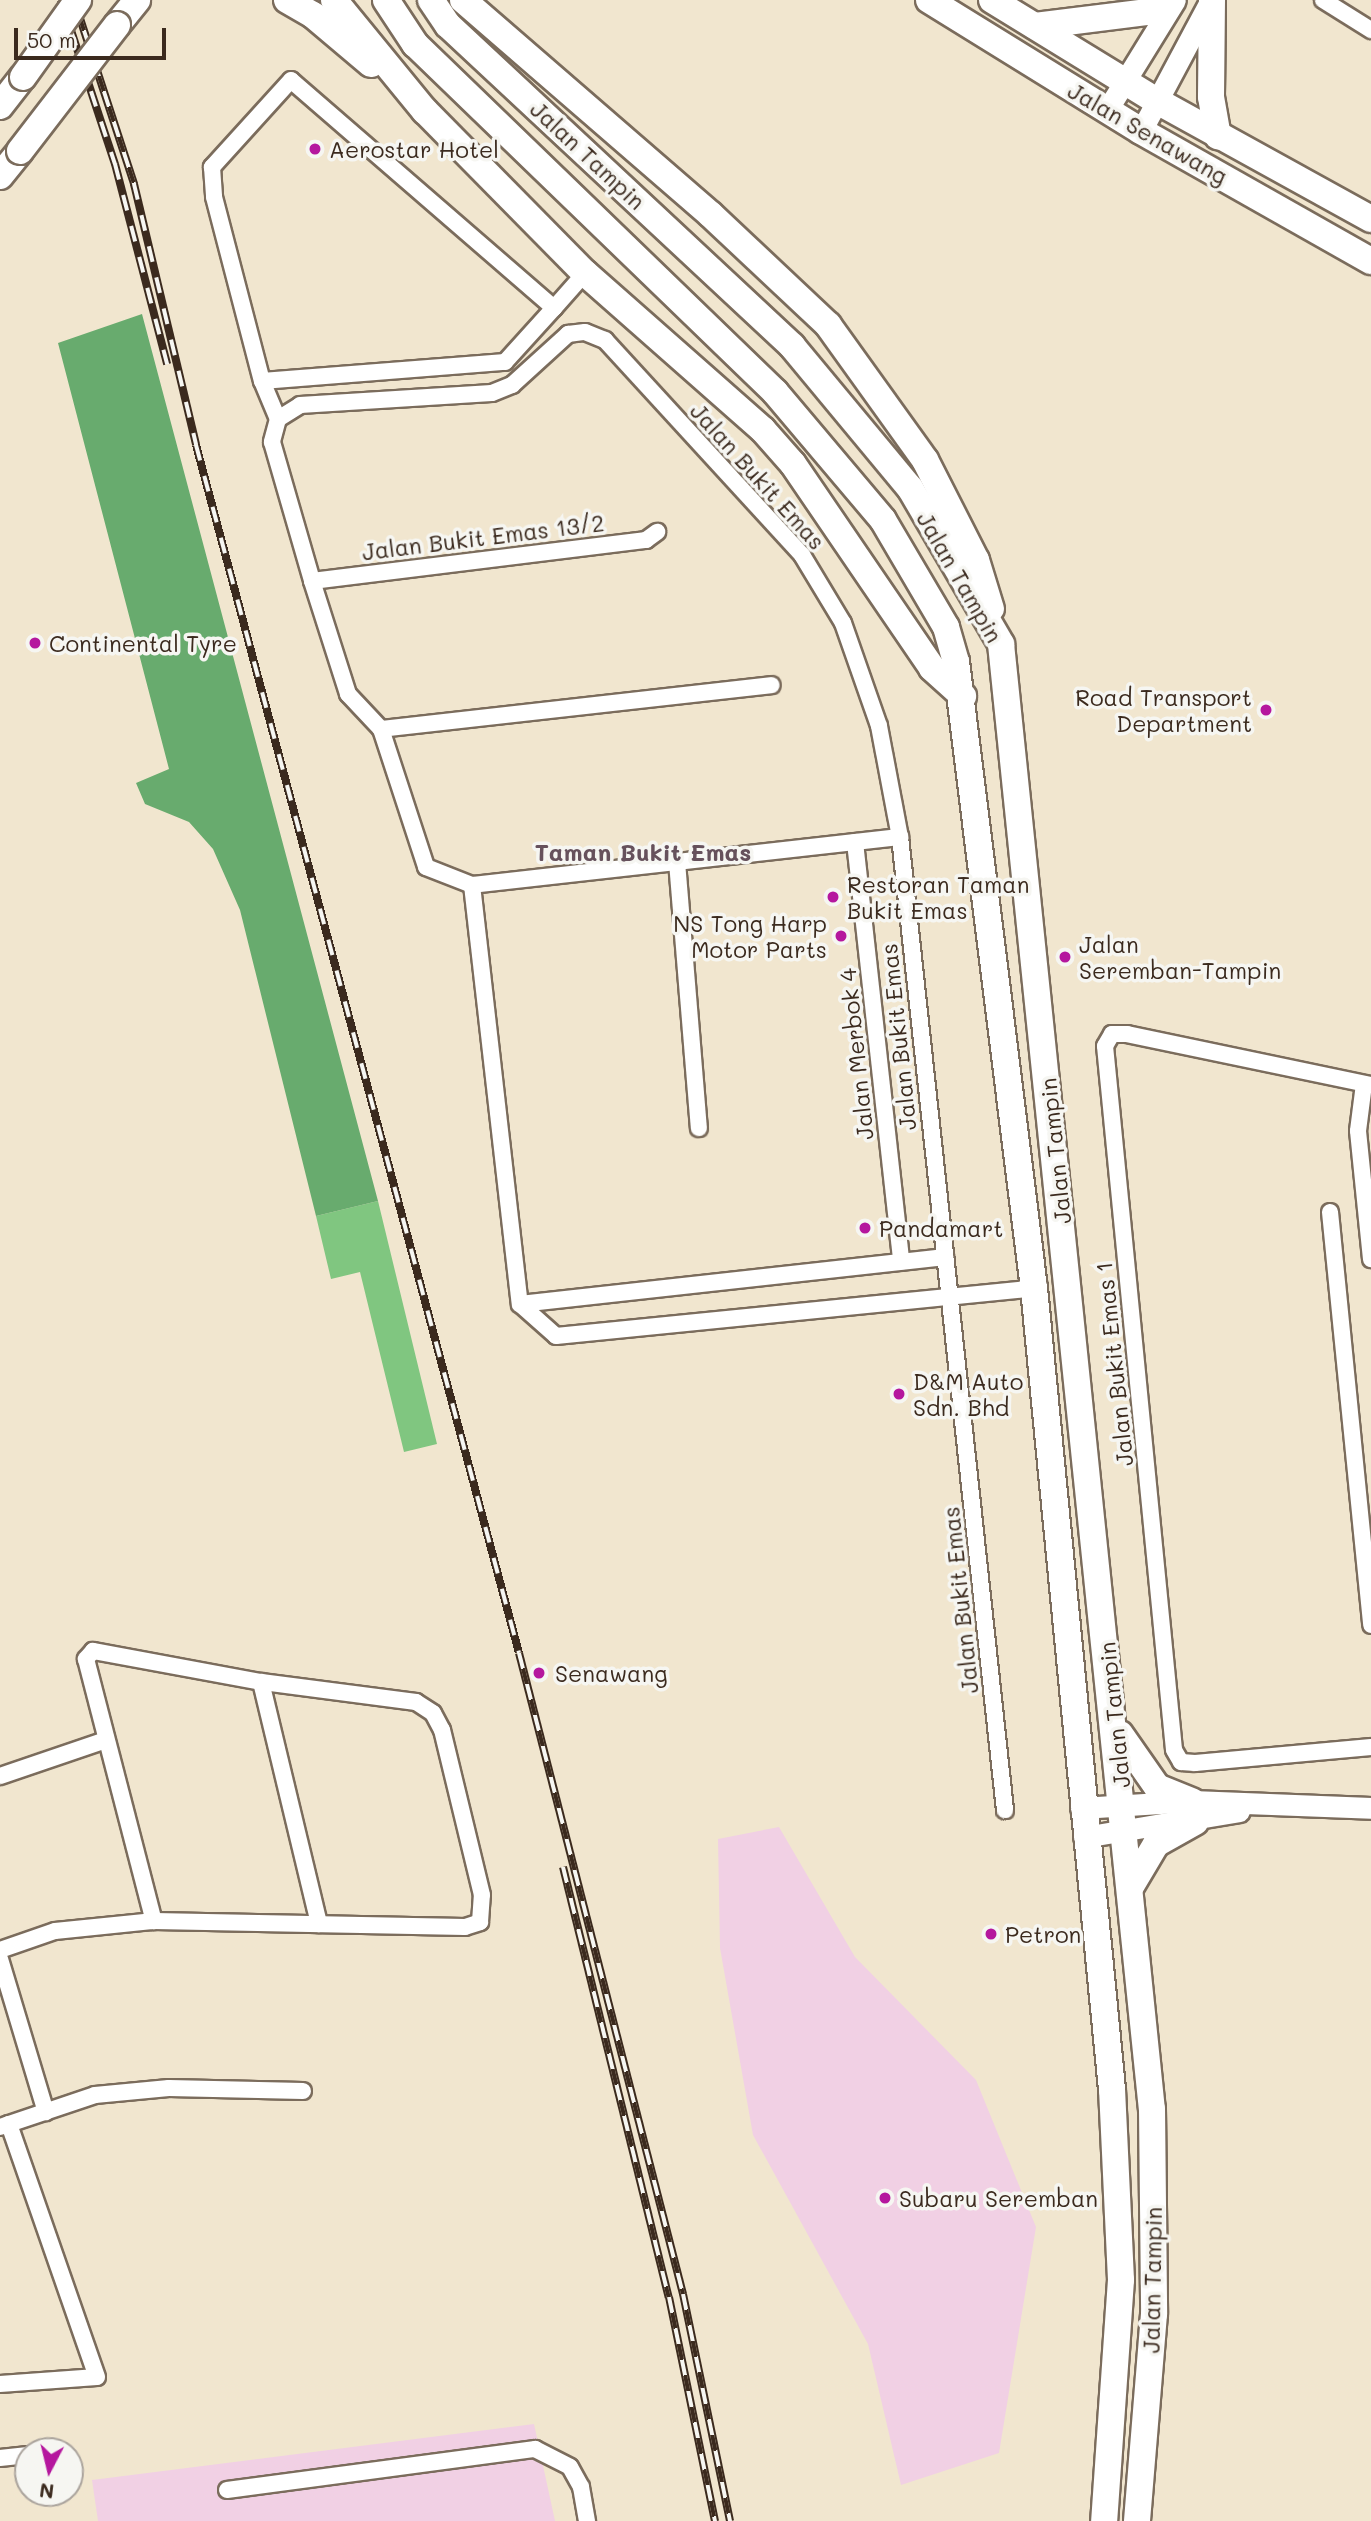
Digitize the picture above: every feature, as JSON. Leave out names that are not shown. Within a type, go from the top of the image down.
[{"type":"main road","points":[[0,106],[78,0]]},
{"type":"main road","points":[[0,176],[137,0]]},
{"type":"main road","points":[[287,0],[313,15],[425,111],[585,273],[763,430],[793,464],[932,668],[963,696]]},
{"type":"main road","points":[[334,0],[425,111]]},
{"type":"main road","name":"Jalan Tampin","points":[[386,0],[415,44],[775,392],[883,520],[946,627],[963,696],[1034,1289],[1081,1808],[1112,2089],[1121,2280],[1104,2521]]},
{"type":"main road","name":"Jalan Tampin","points":[[431,0],[448,25],[792,346],[910,488],[1001,644],[1123,1803],[1152,2109],[1152,2342],[1137,2521]]},
{"type":"main road","name":"Jalan Senawang","points":[[929,0],[1141,131],[1371,261]]},
{"type":"main road","name":"Jalan Senawang","points":[[992,0],[1157,101],[1371,219]]},
{"type":"main road","points":[[1035,26],[1148,12],[1166,0]]},
{"type":"main road","points":[[1211,0],[1211,84],[1218,136]]},
{"type":"main road","points":[[464,1],[711,215],[828,325],[925,460],[976,559],[1001,644]]},
{"type":"main road","points":[[1115,1727],[1157,1787],[1194,1811],[1156,1844],[1131,1886]]},
{"type":"street","points":[[1107,110],[1175,0]]},
{"type":"street","points":[[1141,131],[1211,0]]},
{"type":"street","points":[[1323,0],[1371,30]]},
{"type":"street","points":[[554,308],[291,80],[212,167],[214,197],[262,381],[278,419],[272,442],[312,581],[348,694],[381,729],[426,867],[472,885],[900,837]]},
{"type":"street","points":[[262,381],[505,362],[585,273]]},
{"type":"street","name":"Jalan Bukit Emas","points":[[278,419],[300,405],[492,393],[512,385],[568,334],[585,332],[605,340],[802,555],[843,623],[879,726],[900,837],[1005,1810]]},
{"type":"street","name":"Jalan Bukit Emas 13/2","points":[[312,581],[646,540],[657,531]]},
{"type":"street","points":[[381,729],[772,685]]},
{"type":"street","name":"Jalan Merbok 4","points":[[855,842],[901,1261]]},
{"type":"street","points":[[677,862],[699,1128]]},
{"type":"street","points":[[472,885],[520,1304],[556,1336],[586,1336],[1034,1289]]},
{"type":"street","name":"Jalan Bukit Emas 1","points":[[1368,1085],[1127,1034],[1112,1034],[1105,1046],[1174,1750],[1181,1762],[1195,1763],[1371,1747]]},
{"type":"street","points":[[1368,1085],[1358,1131],[1371,1259]]},
{"type":"street","points":[[1330,1212],[1371,1625]]},
{"type":"street","points":[[520,1304],[944,1257]]},
{"type":"street","points":[[0,1950],[55,1931],[154,1920],[465,1927],[480,1922],[482,1895],[442,1730],[433,1713],[416,1702],[261,1682],[93,1651],[86,1659],[154,1920]]},
{"type":"street","points":[[261,1682],[319,1924]]},
{"type":"street","points":[[0,1776],[106,1740]]},
{"type":"street","points":[[1081,1808],[1123,1803],[1194,1811],[1258,1807],[1371,1808]]},
{"type":"street","points":[[1084,1837],[1126,1833],[1194,1811]]},
{"type":"street","points":[[0,1959],[46,2112]]},
{"type":"street","points":[[0,2384],[97,2378],[4,2126],[95,2095],[169,2088],[303,2091]]},
{"type":"street","points":[[227,2490],[535,2449],[570,2467],[580,2487],[587,2521]]},
{"type":"shaded area","points":[[779,1827],[855,1957],[976,2080],[1036,2227],[999,2453],[901,2485],[868,2344],[753,2135],[720,1948],[718,1839]]},
{"type":"shaded area","points":[[534,2424],[555,2521],[98,2521],[92,2480]]},
{"type":"green space","points":[[142,314],[378,1201],[316,1216],[240,910],[213,849],[189,822],[145,804],[136,783],[169,769],[58,343]]},
{"type":"green space","points":[[378,1201],[437,1444],[404,1452],[360,1272],[331,1279],[316,1216]]},
{"type":"railway","points":[[61,0],[115,164],[167,364]]},
{"type":"railway","points":[[74,0],[134,184],[196,445],[519,1653],[683,2294],[730,2521]]},
{"type":"railway","points":[[563,1867],[669,2297],[715,2521]]},
{"type":"place","name":"Aerostar Hotel","points":[[315,149]]},
{"type":"place","name":"Continental Tyre","points":[[35,643]]},
{"type":"place","name":"Road Transport Department","points":[[1266,710]]},
{"type":"place","name":"Restoran Taman Bukit Emas","points":[[833,897]]},
{"type":"place","name":"NS Tong Harp Motor Parts","points":[[841,936]]},
{"type":"place","name":"Jalan Seremban-Tampin","points":[[1065,957]]},
{"type":"place","name":"Pandamart","points":[[865,1228]]},
{"type":"place","name":"D&M Auto Sdn. Bhd","points":[[899,1394]]},
{"type":"place","name":"Senawang","points":[[539,1673]]},
{"type":"place","name":"Petron","points":[[991,1934]]},
{"type":"place","name":"Subaru Seremban","points":[[885,2198]]},
{"type":"district","name":"Taman Bukit Emas","points":[[643,852]]}]
